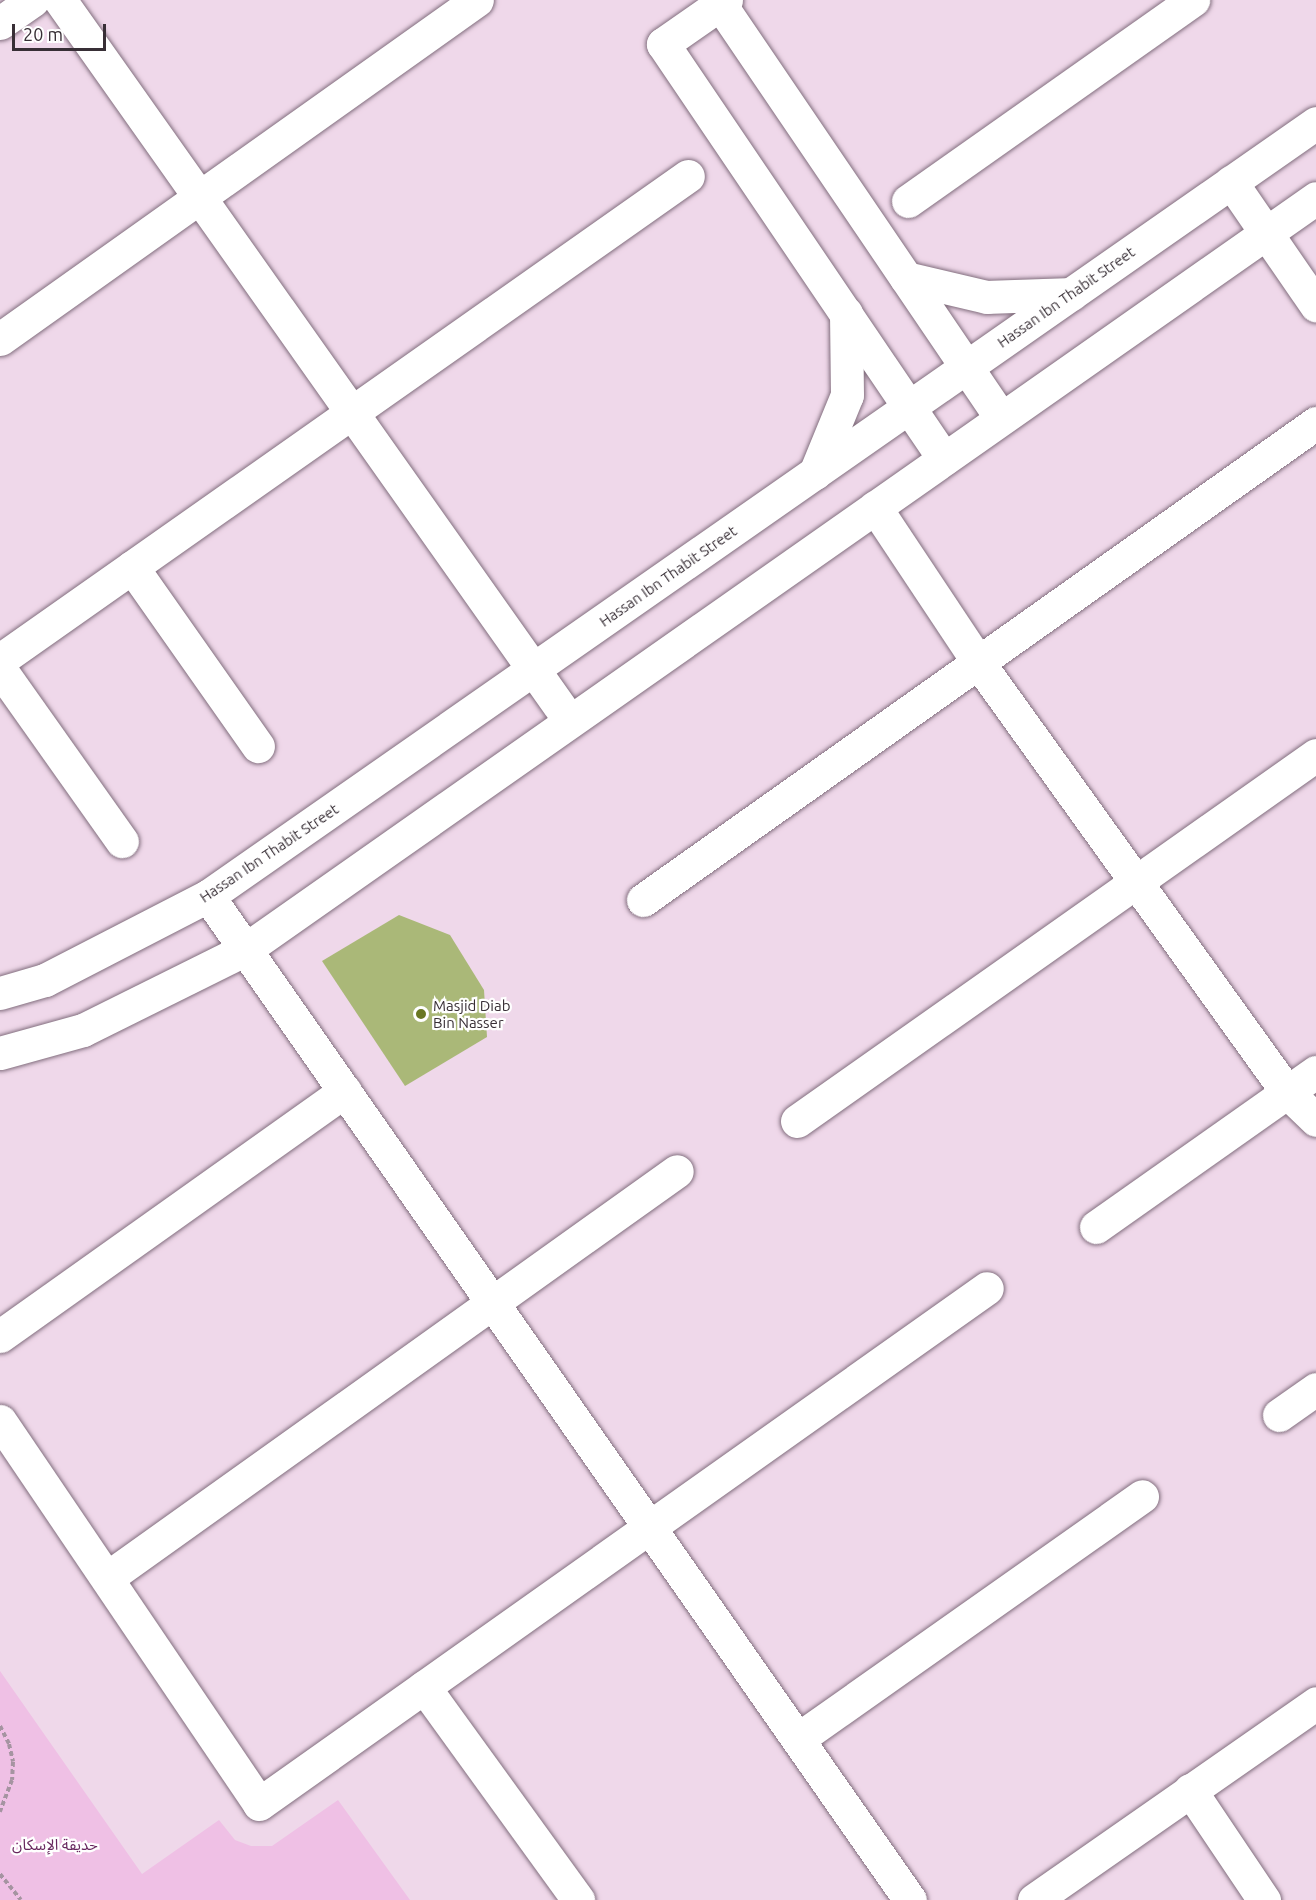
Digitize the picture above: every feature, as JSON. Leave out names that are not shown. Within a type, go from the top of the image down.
[{"type":"street","points":[[0,23],[33,0]]},
{"type":"street","points":[[60,0],[570,721]]},
{"type":"street","points":[[0,339],[477,0]]},
{"type":"street","points":[[908,201],[1193,0]]},
{"type":"street","points":[[944,459],[663,44],[723,2],[1001,418]]},
{"type":"street","name":"Hassan Ibn Thabit Street","points":[[0,993],[45,980],[208,897],[1316,123]]},
{"type":"street","points":[[0,660],[688,176]]},
{"type":"street","points":[[1231,182],[1316,305]]},
{"type":"street","points":[[0,1053],[83,1030],[246,949],[1316,198]]},
{"type":"street","points":[[906,278],[987,297],[1071,294]]},
{"type":"street","points":[[815,473],[847,395],[846,313]]},
{"type":"street","points":[[643,900],[1316,423]]},
{"type":"street","points":[[875,507],[978,662],[1287,1092],[1316,1120]]},
{"type":"street","points":[[132,567],[258,746]]},
{"type":"street","points":[[0,669],[122,842]]},
{"type":"street","points":[[797,1121],[1316,755]]},
{"type":"street","points":[[208,897],[910,1900]]},
{"type":"street","points":[[1096,1227],[1316,1072]]},
{"type":"street","points":[[0,1336],[345,1091]]},
{"type":"street","points":[[106,1578],[676,1171]]},
{"type":"street","points":[[0,1421],[259,1804],[987,1288]]},
{"type":"street","points":[[1279,1415],[1316,1389]]},
{"type":"street","points":[[798,1739],[1142,1496]]},
{"type":"street","points":[[424,1686],[578,1900]]},
{"type":"street","points":[[1034,1900],[1316,1703]]},
{"type":"street","points":[[1190,1790],[1264,1900]]},
{"type":"path","points":[[0,1726],[9,1744],[13,1762],[12,1780],[0,1812]]},
{"type":"path","points":[[0,1874],[21,1900]]},
{"type":"green space","name":"حديقة الإسكان","points":[[0,1671],[142,1874],[219,1820],[235,1840],[251,1846],[272,1846],[338,1800],[410,1900],[0,1900]]},
{"type":"building","name":"Masjid Diab Bin Nasser","points":[[399,915],[450,935],[484,990],[487,1037],[405,1086],[322,961]]},
{"type":"place","name":"Masjid Diab Bin Nasser","points":[[421,1014]]}]
